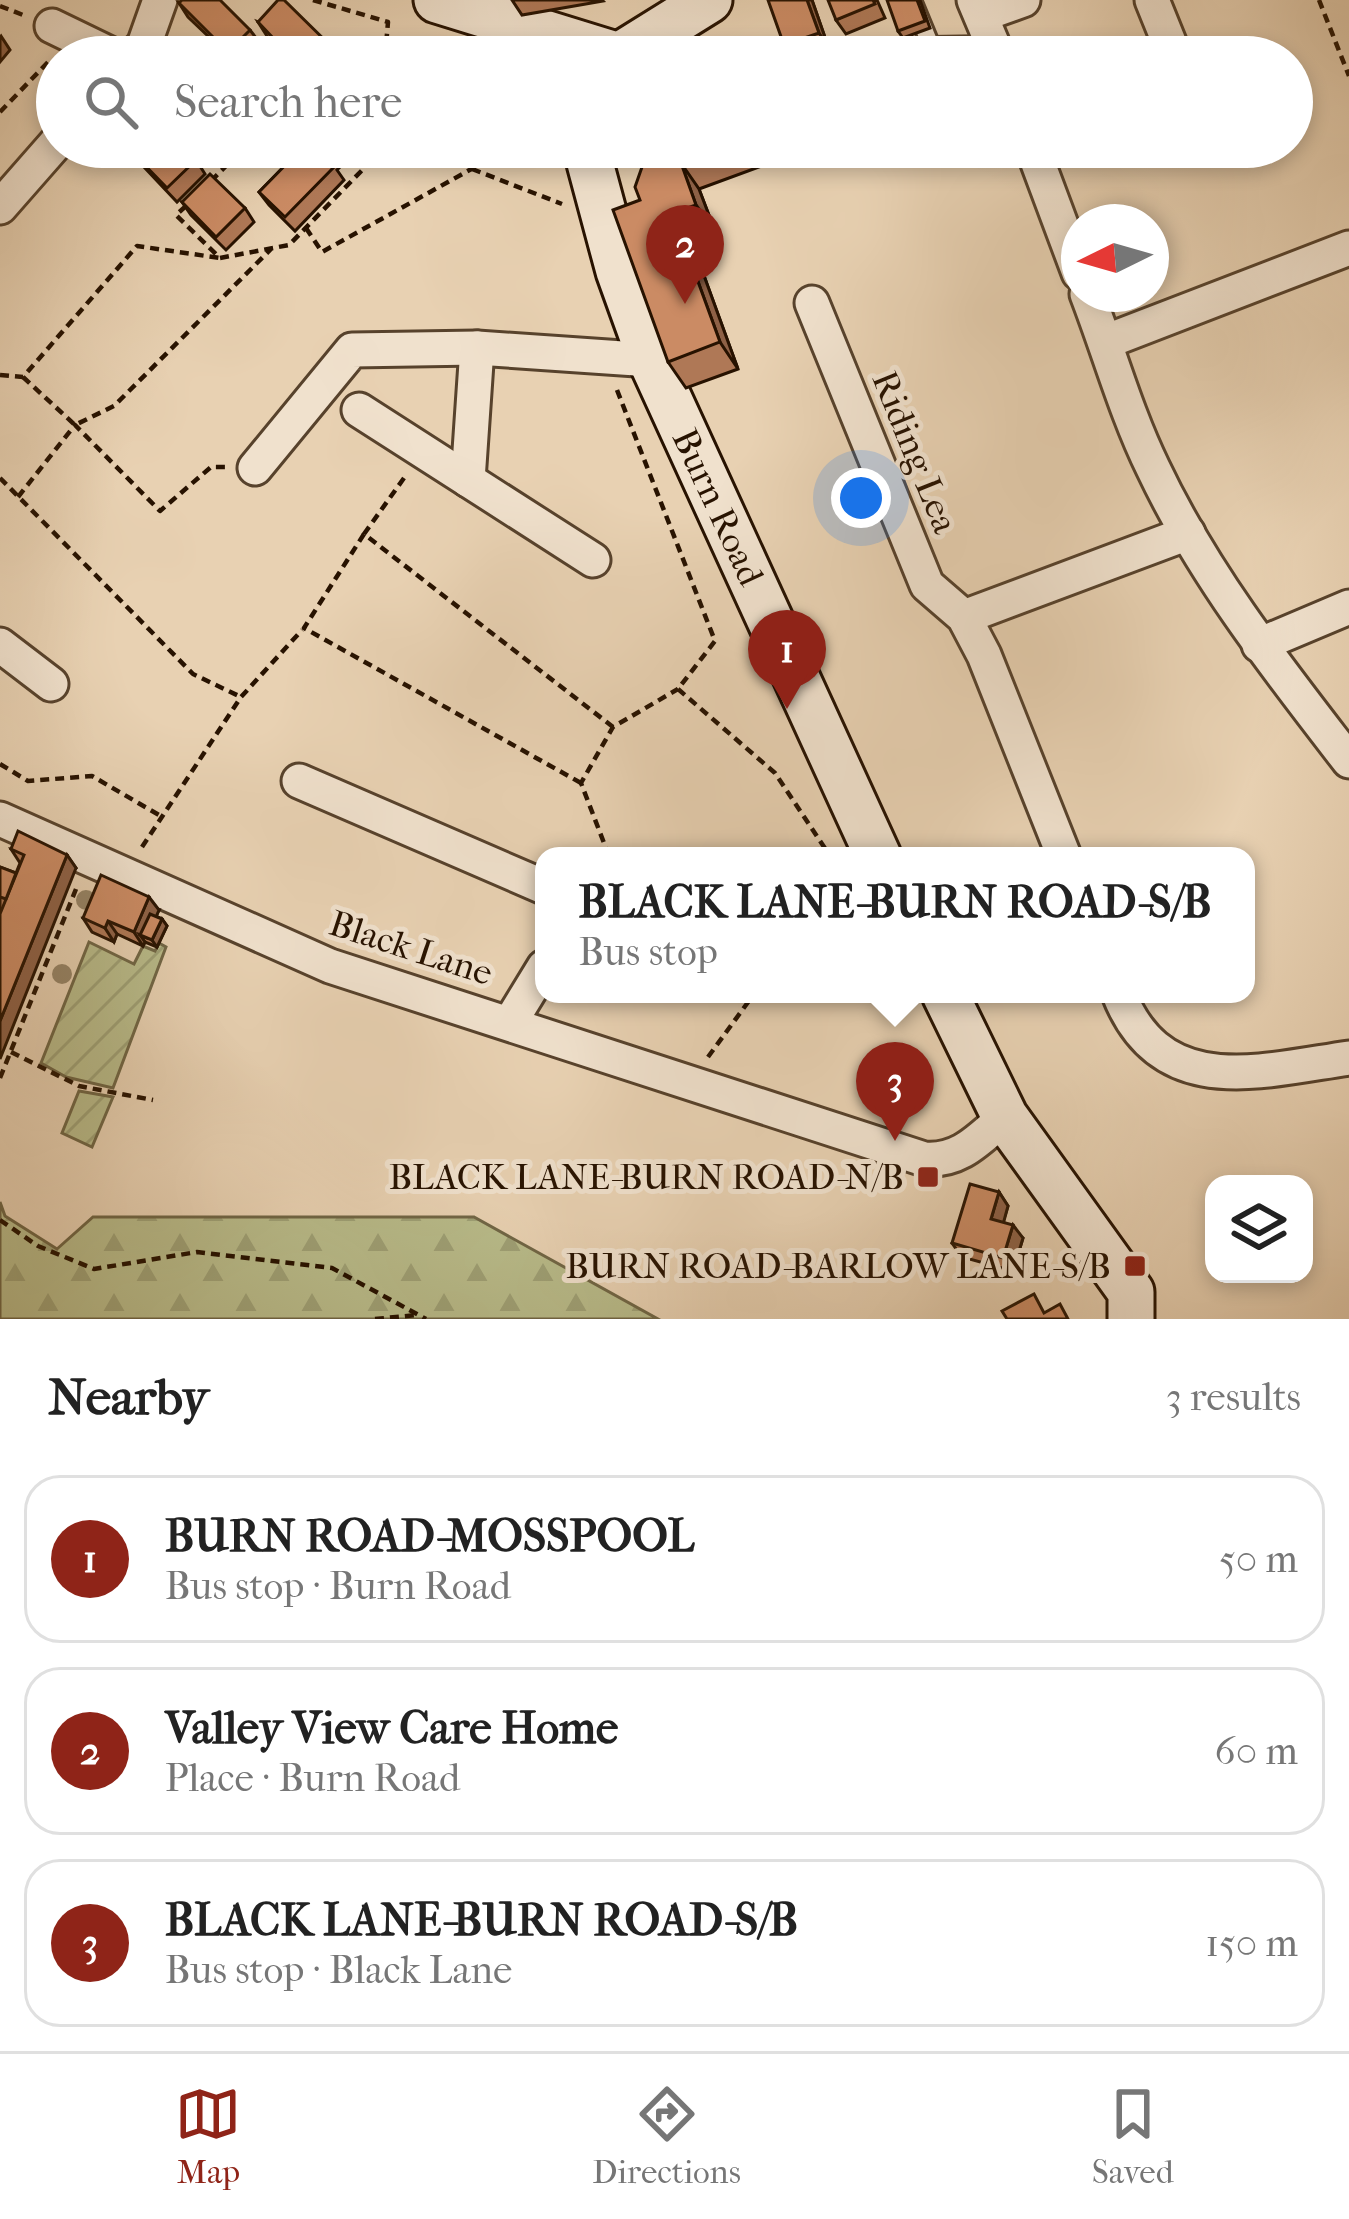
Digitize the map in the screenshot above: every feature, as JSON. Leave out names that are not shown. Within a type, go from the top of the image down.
[{"type":"street","points":[[145,36],[160,0]]},
{"type":"street","points":[[436,0],[554,36]]},
{"type":"street","points":[[986,29],[1023,0]]},
{"type":"street","points":[[1152,0],[1167,36]]},
{"type":"street","points":[[649,36],[698,3]]},
{"type":"street","points":[[62,31],[78,36]]},
{"type":"street","points":[[0,207],[36,166]]},
{"type":"street","name":"Burn Road","points":[[591,168],[651,361],[874,847]]},
{"type":"street","points":[[1040,168],[1061,225]]},
{"type":"street","points":[[1105,342],[1349,248]]},
{"type":"street","name":"Riding Lea","points":[[812,303],[927,585],[964,617]]},
{"type":"street","points":[[1094,312],[1151,466],[1188,533],[1259,645],[1349,761]]},
{"type":"street","points":[[255,468],[352,350],[477,348],[651,361]]},
{"type":"street","points":[[468,480],[477,348]]},
{"type":"street","points":[[359,410],[593,560]]},
{"type":"street","points":[[1060,847],[964,617],[1188,533]]},
{"type":"street","points":[[1259,645],[1349,607]]},
{"type":"street","points":[[0,645],[51,684]]},
{"type":"street","points":[[298,781],[535,883]]},
{"type":"street","name":"Black Lane","points":[[2,825],[128,873],[330,966],[924,1160],[943,1161],[963,1153],[1005,1117]]},
{"type":"street","points":[[511,1022],[535,982]]},
{"type":"street","points":[[949,1003],[1005,1117],[1142,1310]]},
{"type":"street","points":[[1122,1003],[1129,1020],[1154,1046],[1196,1071],[1240,1074],[1349,1058]]},
{"type":"lane","points":[[912,0],[927,36]]},
{"type":"path","points":[[313,0],[388,22],[387,36]]},
{"type":"path","points":[[1319,0],[1349,76]]},
{"type":"path","points":[[58,36],[62,31]]},
{"type":"path","points":[[0,112],[36,65]]},
{"type":"path","points":[[204,188],[224,168]]},
{"type":"path","points":[[23,377],[137,247],[220,257],[289,245],[364,168]]},
{"type":"path","points":[[305,228],[322,251],[472,169],[606,222]]},
{"type":"path","points":[[190,202],[176,215],[220,257]]},
{"type":"path","points":[[18,496],[76,425],[115,406],[272,248]]},
{"type":"path","points":[[581,783],[613,728],[678,689],[715,641],[604,358]]},
{"type":"path","points":[[0,375],[23,377],[160,511],[211,467],[255,468]]},
{"type":"path","points":[[128,873],[159,815],[241,697],[304,628],[423,452]]},
{"type":"path","points":[[0,478],[193,674],[241,697]]},
{"type":"path","points":[[364,534],[613,728]]},
{"type":"path","points":[[304,628],[581,783],[606,847]]},
{"type":"path","points":[[678,689],[775,773],[824,847]]},
{"type":"path","points":[[0,764],[28,781],[92,776],[159,815]]},
{"type":"path","points":[[0,1078],[82,872]]},
{"type":"path","points":[[690,1081],[747,1003]]},
{"type":"path","points":[[11,1052],[80,1086],[152,1100]]},
{"type":"path","points":[[0,1220],[38,1246],[94,1269],[197,1252],[332,1268],[423,1317]]},
{"type":"path","points":[[374,1319],[423,1317]]},
{"type":"green space","points":[[89,942],[134,964],[143,946],[155,951],[159,943],[166,947],[113,1088],[66,1077],[41,1063]]},
{"type":"green space","points":[[79,1091],[113,1097],[92,1147],[62,1133]]},
{"type":"green space","points":[[0,1202],[5,1216],[57,1249],[93,1217],[474,1217],[658,1319],[0,1319]]},
{"type":"building","points":[[220,0],[250,30],[244,36],[212,36],[179,3]]},
{"type":"building","points":[[278,0],[284,0],[321,36],[271,36],[258,22]]},
{"type":"building","points":[[768,0],[807,0],[819,33],[781,36]]},
{"type":"building","points":[[828,0],[873,0],[875,4],[836,20]]},
{"type":"building","points":[[887,0],[917,0],[925,21],[898,31]]},
{"type":"building","points":[[148,168],[188,168],[167,188]]},
{"type":"building","points":[[282,168],[333,168],[285,217],[259,192]]},
{"type":"building","points":[[642,168],[683,168],[696,205],[673,213],[720,342],[668,362],[613,210],[640,200],[635,187]]},
{"type":"building","points":[[210,174],[245,208],[216,237],[182,202]]},
{"type":"building","points":[[18,831],[67,855],[0,1021],[0,914],[24,855],[11,849]]},
{"type":"building","points":[[0,867],[16,873],[6,899],[0,897]]},
{"type":"building","points":[[101,875],[149,897],[134,932],[108,921],[105,928],[83,918]]},
{"type":"building","points":[[150,914],[162,919],[152,940],[140,935]]},
{"type":"building","points":[[970,1184],[999,1192],[991,1219],[1013,1225],[1003,1258],[952,1243]]},
{"type":"building","points":[[1034,1294],[1044,1313],[1060,1304],[1068,1319],[1007,1319],[1002,1311]]},
{"type":"place","name":"Valley View Care Home","points":[[685,304]]},
{"type":"place","name":"BURN ROAD-MOSSPOOL","points":[[787,709]]},
{"type":"place","name":"BLACK LANE-BURN ROAD-S/B","points":[[895,1141]]},
{"type":"place","name":"BLACK LANE-BURN ROAD-N/B","points":[[928,1177]]},
{"type":"place","name":"BURN ROAD-BARLOW LANE-S/B","points":[[1135,1266]]}]
